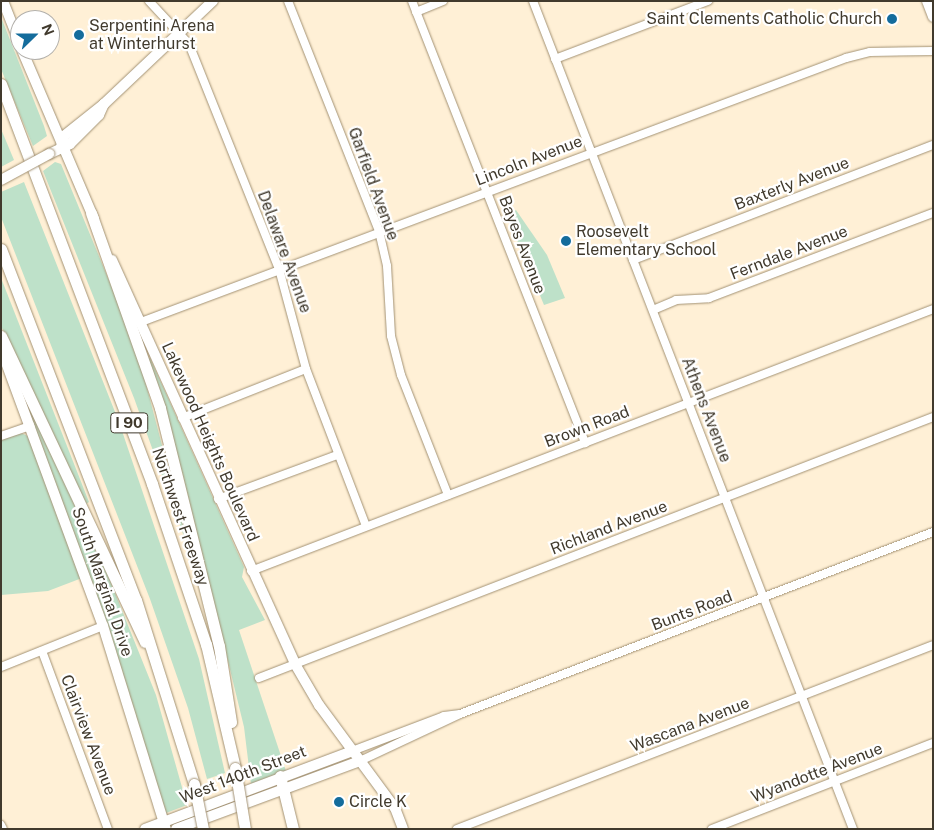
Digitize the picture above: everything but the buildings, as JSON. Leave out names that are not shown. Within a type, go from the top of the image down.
[{"type":"highway","name":"Northwest Freeway","points":[[1,84],[152,484],[206,644],[235,768],[245,829]]},
{"type":"highway","points":[[91,213],[160,408],[186,505],[230,707],[235,768]]},
{"type":"highway","points":[[1,249],[155,656],[194,784],[203,829]]},
{"type":"highway","points":[[1,336],[83,506],[138,632],[155,656]]},
{"type":"highway","points":[[280,776],[286,788],[293,829]]},
{"type":"main road","points":[[3,1],[10,19]]},
{"type":"main road","points":[[1,180],[61,147],[64,136],[104,104],[213,1]]},
{"type":"main road","points":[[927,1],[933,17]]},
{"type":"main road","name":"Lakewood Heights Boulevard","points":[[26,60],[61,147],[141,322],[218,500],[295,664],[319,705],[395,808],[403,829]]},
{"type":"main road","name":"South Marginal Drive","points":[[1,349],[103,626],[165,825]]},
{"type":"main road","name":"West 140th Street","points":[[144,829],[165,825],[280,776],[352,751]]},
{"type":"main road","name":"West 140th Street","points":[[176,829],[360,761]]},
{"type":"street","name":"Delaware Avenue","points":[[149,1],[181,33],[189,44],[279,269],[306,369],[337,455],[366,526]]},
{"type":"street","name":"Garfield Avenue","points":[[288,1],[379,231],[386,266],[391,336],[401,375],[448,495]]},
{"type":"street","name":"Bayes Avenue","points":[[412,1],[585,443]]},
{"type":"street","points":[[416,12],[444,1]]},
{"type":"street","name":"Athens Avenue","points":[[533,1],[853,829]]},
{"type":"street","points":[[555,59],[708,1]]},
{"type":"street","name":"Lincoln Avenue","points":[[141,322],[379,231],[846,58],[870,52],[933,51]]},
{"type":"street","name":"Baxterly Avenue","points":[[633,260],[933,145]]},
{"type":"street","name":"Ferndale Avenue","points":[[652,310],[676,300],[709,298],[933,213]]},
{"type":"street","name":"Brown Road","points":[[251,571],[933,310]]},
{"type":"street","points":[[182,418],[306,369]]},
{"type":"street","name":"Richland Avenue","points":[[259,678],[933,417]]},
{"type":"street","points":[[1,436],[30,426]]},
{"type":"street","points":[[218,500],[337,455]]},
{"type":"street","name":"Bunts Road","points":[[360,761],[432,730],[460,714],[933,532]]},
{"type":"street","points":[[1,667],[103,626]]},
{"type":"street","name":"Wascana Avenue","points":[[457,829],[933,645]]},
{"type":"street","name":"Clairview Avenue","points":[[42,651],[108,829]]},
{"type":"street","name":"Bunts Road","points":[[352,751],[444,716],[460,714]]},
{"type":"street","name":"Wyandotte Avenue","points":[[712,829],[933,743]]},
{"type":"green space","points":[[1,17],[10,40],[10,60],[18,60],[47,136],[33,146],[1,69]]},
{"type":"green space","points":[[1,129],[14,160],[1,167]]},
{"type":"green space","points":[[55,162],[61,164],[136,346],[191,556],[134,398],[43,171]]},
{"type":"green space","points":[[24,182],[119,422],[199,659],[225,773],[207,779],[188,708],[150,599],[1,217],[1,192]]},
{"type":"green space","points":[[516,210],[547,255],[565,298],[544,305],[507,216]]},
{"type":"green space","points":[[1,278],[89,502],[86,504],[1,326]]},
{"type":"green space","points":[[150,358],[244,567],[242,577],[265,620],[239,630],[286,771],[251,784],[244,727],[183,476],[148,359]]},
{"type":"green space","points":[[28,401],[99,553],[156,695],[187,805],[166,813],[108,626],[25,402]]},
{"type":"green space","points":[[21,433],[28,436],[82,578],[48,591],[1,595],[1,440]]},
{"type":"place","name":"Saint Clements Catholic Church","points":[[892,19]]},
{"type":"place","name":"Serpentini Arena at Winterhurst","points":[[79,35]]},
{"type":"place","name":"Roosevelt Elementary School","points":[[566,241]]},
{"type":"place","name":"Circle K","points":[[339,802]]}]
